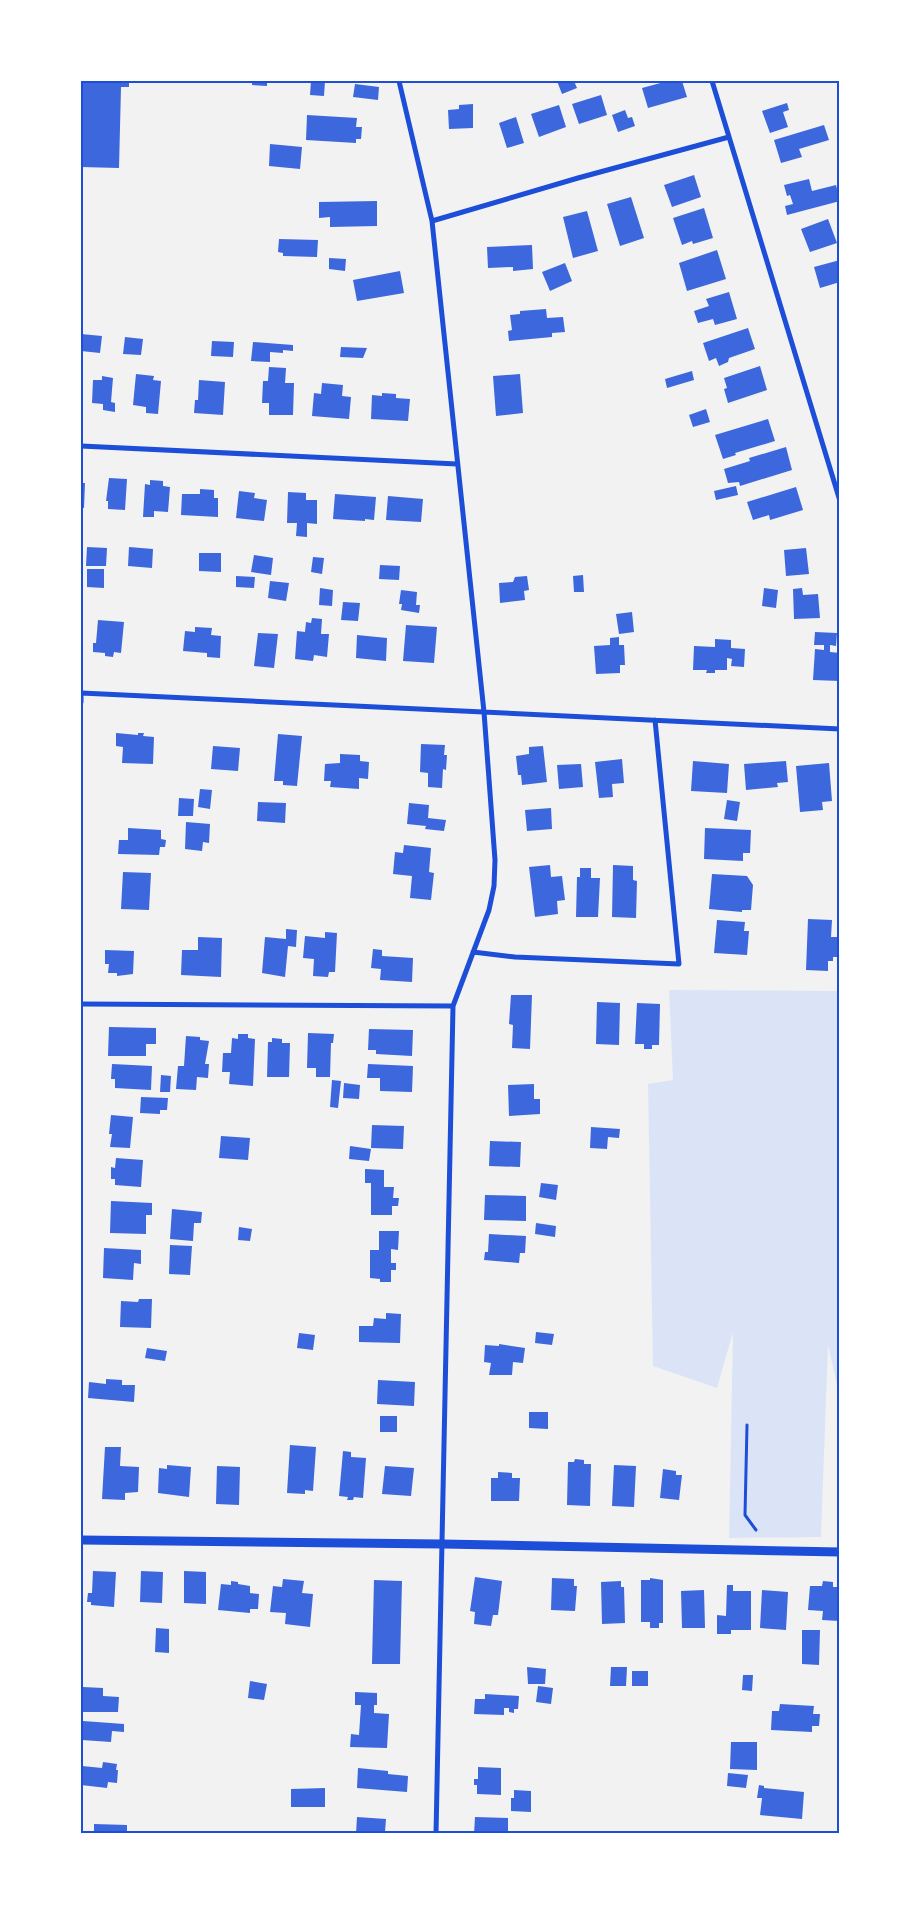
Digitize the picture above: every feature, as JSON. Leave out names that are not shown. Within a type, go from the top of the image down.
[{"type":"street","points":[[399,81],[432,221],[484,712],[495,869],[489,910],[453,1006],[436,1834]]},
{"type":"street","points":[[712,81],[840,501]]},
{"type":"street","points":[[432,221],[578,178],[729,137]]},
{"type":"street","points":[[81,446],[457,464]]},
{"type":"street","points":[[81,702],[81,693],[840,729]]},
{"type":"street","points":[[473,952],[515,957],[680,964],[655,720]]},
{"type":"street","points":[[81,1004],[453,1006]]},
{"type":"street","points":[[81,1540],[442,1544],[840,1552]]},
{"type":"path","points":[[747,1425],[745,1515],[756,1530]]},
{"type":"shaded area","points":[[669,990],[840,991],[840,1399],[828,1345],[821,1537],[729,1538],[733,1332],[717,1388],[653,1366],[648,1084],[673,1080]]},
{"type":"building","points":[[81,81],[129,81],[129,87],[121,87],[119,168],[81,167]]},
{"type":"building","points":[[252,81],[267,81],[267,86],[252,85]]},
{"type":"building","points":[[311,81],[325,81],[324,96],[310,95]]},
{"type":"building","points":[[557,81],[574,81],[577,88],[562,94]]},
{"type":"building","points":[[668,81],[682,81],[687,97],[648,108],[642,88]]},
{"type":"building","points":[[355,84],[379,87],[378,100],[353,97]]},
{"type":"building","points":[[601,95],[607,115],[579,124],[572,104]]},
{"type":"building","points":[[787,103],[789,110],[783,112],[788,127],[770,133],[762,111]]},
{"type":"building","points":[[473,104],[473,128],[449,129],[448,110],[459,109],[459,105]]},
{"type":"building","points":[[559,105],[566,127],[539,137],[531,114]]},
{"type":"building","points":[[625,110],[628,118],[632,117],[635,126],[618,132],[612,115]]},
{"type":"building","points":[[307,115],[357,118],[356,127],[362,127],[361,139],[356,139],[356,143],[306,140]]},
{"type":"building","points":[[516,117],[524,143],[507,148],[499,123]]},
{"type":"building","points":[[824,125],[829,140],[799,149],[802,157],[781,163],[774,140]]},
{"type":"building","points":[[270,144],[302,147],[300,169],[269,166]]},
{"type":"building","points":[[694,175],[701,197],[672,207],[664,185]]},
{"type":"building","points":[[809,179],[812,191],[836,185],[840,201],[787,215],[785,206],[793,204],[790,195],[787,196],[784,185]]},
{"type":"building","points":[[631,197],[644,238],[620,246],[607,204]]},
{"type":"building","points":[[377,201],[377,226],[330,227],[330,217],[319,218],[319,202]]},
{"type":"building","points":[[704,208],[713,238],[693,244],[692,241],[682,245],[673,218]]},
{"type":"building","points":[[587,211],[598,251],[573,258],[563,217]]},
{"type":"building","points":[[828,219],[837,243],[810,252],[801,229]]},
{"type":"building","points":[[279,239],[318,240],[317,257],[283,256],[283,253],[278,252]]},
{"type":"building","points":[[532,245],[533,269],[513,271],[513,267],[488,268],[487,247]]},
{"type":"building","points":[[717,250],[726,279],[687,291],[679,263]]},
{"type":"building","points":[[329,258],[346,259],[345,271],[329,269]]},
{"type":"building","points":[[840,260],[840,282],[820,288],[814,267]]},
{"type":"building","points":[[565,263],[572,281],[550,291],[542,272]]},
{"type":"building","points":[[400,271],[404,293],[357,301],[353,280]]},
{"type":"building","points":[[729,292],[737,319],[715,325],[713,319],[698,323],[694,311],[709,306],[706,299]]},
{"type":"building","points":[[546,309],[547,318],[563,317],[565,332],[552,333],[552,337],[509,341],[508,331],[512,330],[510,315],[520,314],[520,311]]},
{"type":"building","points":[[748,328],[755,349],[729,358],[728,362],[719,366],[716,358],[709,361],[703,343]]},
{"type":"building","points":[[81,334],[102,336],[100,353],[81,351]]},
{"type":"building","points":[[125,337],[143,339],[141,355],[123,354]]},
{"type":"building","points":[[212,341],[234,342],[233,357],[211,356]]},
{"type":"building","points":[[253,342],[293,345],[293,351],[283,350],[283,353],[270,352],[270,362],[251,361]]},
{"type":"building","points":[[341,347],[367,348],[363,358],[340,357]]},
{"type":"building","points":[[760,366],[767,390],[728,403],[724,389],[727,388],[724,378]]},
{"type":"building","points":[[269,367],[286,368],[285,383],[294,383],[293,415],[269,415],[269,403],[262,403],[263,381],[268,381]]},
{"type":"building","points":[[692,371],[694,380],[667,388],[665,379]]},
{"type":"building","points":[[136,374],[154,376],[153,380],[161,381],[158,414],[146,413],[146,407],[133,405]]},
{"type":"building","points":[[520,374],[523,413],[496,416],[493,376]]},
{"type":"building","points":[[102,376],[113,378],[111,402],[115,403],[115,412],[103,410],[103,404],[92,403],[93,380],[102,380]]},
{"type":"building","points":[[199,380],[225,382],[223,415],[194,413],[195,400],[198,400]]},
{"type":"building","points":[[322,383],[343,385],[342,396],[351,397],[349,419],[312,416],[314,393],[321,394]]},
{"type":"building","points":[[382,393],[396,394],[396,398],[410,399],[408,421],[371,419],[372,395],[382,396]]},
{"type":"building","points":[[706,409],[710,422],[693,427],[689,415]]},
{"type":"building","points":[[768,419],[775,441],[735,453],[736,455],[723,459],[715,435]]},
{"type":"building","points":[[786,447],[792,470],[740,486],[739,482],[728,483],[724,469],[750,461],[749,458]]},
{"type":"building","points":[[109,478],[127,479],[125,510],[108,509],[108,501],[106,501]]},
{"type":"building","points":[[150,480],[163,481],[163,486],[170,487],[168,512],[154,511],[154,517],[143,517],[145,484],[150,485]]},
{"type":"building","points":[[81,483],[85,483],[84,508],[81,508]]},
{"type":"building","points":[[736,486],[738,495],[716,500],[714,491]]},
{"type":"building","points":[[796,487],[803,510],[770,520],[769,515],[753,520],[747,502]]},
{"type":"building","points":[[200,489],[214,490],[214,498],[218,498],[218,517],[181,515],[182,494],[200,494]]},
{"type":"building","points":[[239,491],[255,493],[254,498],[267,500],[264,521],[236,518]]},
{"type":"building","points":[[288,492],[306,493],[306,500],[317,500],[317,524],[307,523],[307,537],[296,536],[297,523],[287,523]]},
{"type":"building","points":[[335,494],[376,497],[374,520],[333,519]]},
{"type":"building","points":[[388,496],[423,499],[421,522],[386,520]]},
{"type":"building","points":[[87,547],[107,548],[106,566],[86,566]]},
{"type":"building","points":[[129,547],[153,549],[152,568],[128,566]]},
{"type":"building","points":[[806,548],[809,574],[786,576],[784,550]]},
{"type":"building","points":[[199,553],[221,553],[221,572],[199,571]]},
{"type":"building","points":[[254,555],[273,558],[271,575],[251,572]]},
{"type":"building","points":[[313,557],[324,558],[322,574],[311,572]]},
{"type":"building","points":[[380,565],[400,566],[399,580],[379,579]]},
{"type":"building","points":[[87,569],[104,569],[104,588],[87,587]]},
{"type":"building","points":[[583,575],[584,592],[574,592],[573,576]]},
{"type":"building","points":[[236,576],[255,577],[254,588],[236,587]]},
{"type":"building","points":[[527,576],[529,590],[524,591],[525,600],[500,603],[499,583],[513,582],[515,577]]},
{"type":"building","points":[[270,581],[289,583],[286,601],[268,598]]},
{"type":"building","points":[[320,588],[333,590],[332,606],[319,605]]},
{"type":"building","points":[[764,588],[778,590],[776,608],[762,606]]},
{"type":"building","points":[[802,588],[803,595],[818,594],[820,618],[794,619],[793,589]]},
{"type":"building","points":[[401,590],[417,592],[416,605],[420,605],[419,613],[401,610],[402,604],[399,604]]},
{"type":"building","points":[[343,602],[360,603],[358,621],[341,620]]},
{"type":"building","points":[[632,612],[634,632],[619,634],[616,614]]},
{"type":"building","points":[[312,618],[322,619],[321,634],[329,634],[327,657],[314,655],[313,661],[295,659],[297,631],[305,632],[306,622],[311,623]]},
{"type":"building","points":[[98,620],[124,622],[121,653],[114,652],[113,657],[105,656],[105,653],[93,652],[93,643],[96,643]]},
{"type":"building","points":[[406,625],[437,627],[434,663],[403,661]]},
{"type":"building","points":[[195,627],[212,628],[211,635],[221,636],[220,658],[207,657],[207,653],[183,651],[185,631],[195,632]]},
{"type":"building","points":[[815,632],[837,633],[836,646],[830,645],[830,652],[840,653],[840,681],[813,680],[815,649],[824,650],[824,645],[814,645]]},
{"type":"building","points":[[258,633],[278,634],[274,668],[254,666]]},
{"type":"building","points":[[357,635],[387,638],[386,661],[356,658]]},
{"type":"building","points":[[619,637],[619,645],[624,645],[625,665],[620,665],[620,673],[596,674],[594,646],[610,645],[610,638]]},
{"type":"building","points":[[715,639],[731,640],[731,648],[745,649],[744,667],[731,666],[732,659],[727,658],[727,670],[715,670],[715,673],[706,673],[707,670],[693,670],[694,646],[715,647]]},
{"type":"building","points":[[116,733],[138,735],[138,733],[144,733],[143,736],[154,737],[153,764],[122,763],[123,747],[116,746]]},
{"type":"building","points":[[278,734],[302,736],[297,786],[283,785],[283,781],[274,781]]},
{"type":"building","points":[[421,744],[445,745],[444,755],[447,755],[446,770],[443,769],[442,788],[428,787],[428,773],[420,772]]},
{"type":"building","points":[[213,746],[240,748],[238,771],[211,769]]},
{"type":"building","points":[[543,746],[547,782],[522,785],[521,775],[518,775],[516,756],[529,754],[529,747]]},
{"type":"building","points":[[340,754],[360,755],[360,761],[369,762],[368,779],[359,778],[359,789],[330,787],[331,781],[324,781],[325,764],[340,763]]},
{"type":"building","points":[[622,759],[624,783],[612,784],[613,797],[599,798],[595,762]]},
{"type":"building","points":[[693,761],[729,764],[727,793],[691,791]]},
{"type":"building","points":[[786,761],[788,782],[777,783],[778,787],[746,790],[744,764]]},
{"type":"building","points":[[829,763],[832,801],[822,802],[823,810],[800,812],[796,766]]},
{"type":"building","points":[[581,764],[583,787],[559,789],[557,765]]},
{"type":"building","points":[[200,789],[212,790],[210,809],[198,807]]},
{"type":"building","points":[[179,798],[194,799],[193,816],[178,816]]},
{"type":"building","points":[[727,800],[740,802],[737,821],[724,819]]},
{"type":"building","points":[[258,802],[286,803],[285,823],[257,821]]},
{"type":"building","points":[[409,803],[429,805],[428,818],[446,820],[444,831],[425,829],[426,826],[407,824]]},
{"type":"building","points":[[551,808],[552,829],[527,831],[525,810]]},
{"type":"building","points":[[186,822],[210,824],[209,843],[203,842],[202,851],[185,849]]},
{"type":"building","points":[[128,828],[161,830],[161,839],[166,840],[165,847],[160,847],[159,855],[118,854],[119,840],[128,840]]},
{"type":"building","points":[[705,828],[751,830],[750,853],[743,853],[743,861],[704,859]]},
{"type":"building","points":[[404,845],[431,848],[429,872],[434,873],[431,900],[410,898],[412,876],[393,874],[395,852],[403,853]]},
{"type":"building","points":[[550,865],[551,877],[562,876],[565,900],[557,901],[558,914],[535,917],[529,867]]},
{"type":"building","points":[[613,865],[633,866],[633,880],[637,881],[636,918],[612,917]]},
{"type":"building","points":[[580,868],[591,868],[591,878],[600,878],[598,917],[576,917],[577,877],[580,877]]},
{"type":"building","points":[[123,872],[151,873],[149,910],[121,909]]},
{"type":"building","points":[[712,874],[747,876],[753,885],[751,910],[742,910],[742,912],[709,909]]},
{"type":"building","points":[[808,919],[832,920],[831,937],[840,937],[840,957],[833,957],[833,961],[828,961],[828,971],[806,970]]},
{"type":"building","points":[[717,920],[745,922],[744,931],[749,931],[747,955],[714,953]]},
{"type":"building","points":[[286,929],[297,930],[296,947],[288,946],[285,977],[262,973],[265,937],[286,939]]},
{"type":"building","points":[[325,932],[337,933],[335,972],[329,972],[328,977],[313,976],[314,959],[303,958],[305,936],[325,938]]},
{"type":"building","points":[[198,937],[222,938],[221,977],[181,975],[182,950],[198,950]]},
{"type":"building","points":[[373,949],[382,950],[382,956],[413,958],[412,982],[380,980],[381,969],[371,968]]},
{"type":"building","points":[[105,950],[134,951],[133,974],[117,976],[117,973],[108,973],[109,964],[105,964]]},
{"type":"building","points":[[511,995],[532,995],[530,1049],[512,1048],[513,1025],[509,1024]]},
{"type":"building","points":[[597,1002],[620,1003],[619,1045],[596,1044]]},
{"type":"building","points":[[637,1003],[660,1004],[659,1045],[652,1045],[652,1049],[644,1049],[644,1044],[635,1044]]},
{"type":"building","points":[[109,1027],[156,1028],[156,1044],[146,1044],[146,1056],[108,1056]]},
{"type":"building","points":[[369,1029],[413,1030],[412,1056],[376,1054],[376,1050],[368,1050]]},
{"type":"building","points":[[308,1033],[334,1034],[333,1043],[331,1043],[330,1077],[316,1077],[316,1068],[307,1068]]},
{"type":"building","points":[[238,1034],[248,1034],[248,1038],[255,1039],[253,1086],[229,1084],[230,1072],[222,1072],[223,1053],[231,1053],[232,1038],[238,1039]]},
{"type":"building","points":[[186,1036],[200,1037],[200,1040],[209,1041],[205,1064],[209,1064],[208,1078],[197,1077],[196,1090],[176,1089],[178,1066],[184,1066]]},
{"type":"building","points":[[272,1038],[282,1039],[282,1043],[290,1043],[289,1077],[267,1077],[268,1042],[272,1042]]},
{"type":"building","points":[[112,1064],[152,1066],[151,1090],[115,1088],[115,1079],[111,1079]]},
{"type":"building","points":[[368,1064],[413,1066],[412,1092],[380,1091],[380,1078],[367,1078]]},
{"type":"building","points":[[161,1075],[171,1076],[170,1092],[160,1092]]},
{"type":"building","points":[[332,1080],[341,1081],[338,1108],[330,1107]]},
{"type":"building","points":[[344,1083],[360,1085],[359,1099],[343,1098]]},
{"type":"building","points":[[534,1084],[534,1099],[540,1099],[540,1114],[509,1116],[508,1085]]},
{"type":"building","points":[[141,1097],[168,1098],[167,1110],[160,1110],[160,1114],[140,1113]]},
{"type":"building","points":[[111,1115],[133,1117],[130,1148],[110,1147],[112,1134],[109,1134]]},
{"type":"building","points":[[372,1125],[404,1126],[403,1149],[371,1148]]},
{"type":"building","points":[[591,1127],[620,1129],[619,1138],[608,1137],[607,1149],[590,1148]]},
{"type":"building","points":[[221,1136],[250,1138],[248,1160],[219,1158]]},
{"type":"building","points":[[490,1141],[521,1142],[520,1167],[489,1166]]},
{"type":"building","points":[[350,1146],[371,1149],[369,1161],[349,1159]]},
{"type":"building","points":[[116,1158],[143,1160],[141,1187],[115,1185],[115,1179],[111,1179],[111,1167],[115,1168]]},
{"type":"building","points":[[365,1169],[384,1170],[384,1187],[394,1187],[393,1198],[399,1198],[398,1206],[392,1206],[392,1215],[371,1215],[371,1183],[365,1183]]},
{"type":"building","points":[[541,1183],[558,1185],[556,1200],[539,1197]]},
{"type":"building","points":[[485,1195],[526,1196],[526,1221],[484,1220]]},
{"type":"building","points":[[111,1201],[152,1203],[152,1215],[146,1215],[146,1234],[110,1233]]},
{"type":"building","points":[[172,1209],[202,1212],[201,1223],[194,1223],[193,1241],[170,1239]]},
{"type":"building","points":[[536,1223],[556,1226],[555,1237],[535,1234]]},
{"type":"building","points":[[239,1227],[252,1229],[250,1241],[238,1240]]},
{"type":"building","points":[[379,1231],[399,1231],[398,1250],[391,1249],[391,1263],[396,1263],[396,1270],[391,1270],[391,1282],[380,1282],[380,1279],[370,1278],[370,1250],[379,1250]]},
{"type":"building","points":[[489,1234],[526,1236],[525,1253],[520,1253],[519,1263],[484,1260],[485,1252],[488,1252]]},
{"type":"building","points":[[170,1245],[192,1246],[190,1275],[169,1274]]},
{"type":"building","points":[[104,1248],[141,1250],[141,1264],[134,1263],[133,1280],[103,1278]]},
{"type":"building","points":[[139,1299],[152,1299],[151,1328],[120,1327],[121,1301],[138,1302]]},
{"type":"building","points":[[386,1313],[401,1314],[400,1343],[359,1342],[359,1326],[373,1326],[374,1318],[386,1319]]},
{"type":"building","points":[[536,1332],[554,1334],[552,1345],[535,1343]]},
{"type":"building","points":[[299,1333],[315,1335],[313,1350],[297,1348]]},
{"type":"building","points":[[499,1344],[525,1348],[523,1363],[513,1362],[512,1375],[489,1375],[491,1363],[484,1362],[485,1345],[499,1346]]},
{"type":"building","points":[[147,1348],[167,1351],[165,1361],[145,1358]]},
{"type":"building","points":[[106,1379],[122,1380],[122,1385],[135,1385],[134,1402],[88,1398],[89,1382],[106,1384]]},
{"type":"building","points":[[378,1380],[415,1382],[414,1406],[377,1404]]},
{"type":"building","points":[[529,1412],[548,1412],[548,1429],[529,1428]]},
{"type":"building","points":[[380,1416],[397,1416],[397,1432],[380,1432]]},
{"type":"building","points":[[290,1445],[316,1447],[313,1491],[305,1490],[305,1494],[287,1493]]},
{"type":"building","points":[[105,1447],[121,1447],[120,1466],[139,1467],[138,1492],[125,1493],[125,1500],[102,1499]]},
{"type":"building","points":[[343,1451],[351,1452],[351,1457],[366,1458],[363,1498],[354,1497],[353,1500],[347,1500],[348,1497],[339,1496]]},
{"type":"building","points":[[575,1459],[584,1460],[584,1464],[591,1464],[590,1506],[567,1505],[568,1462],[574,1462]]},
{"type":"building","points":[[167,1465],[191,1467],[189,1497],[158,1493],[159,1468],[167,1469]]},
{"type":"building","points":[[614,1465],[636,1466],[634,1507],[612,1506]]},
{"type":"building","points":[[217,1466],[240,1467],[239,1505],[216,1504]]},
{"type":"building","points":[[385,1466],[414,1468],[411,1496],[382,1494]]},
{"type":"building","points":[[663,1469],[676,1471],[676,1475],[682,1475],[679,1500],[660,1498]]},
{"type":"building","points":[[498,1472],[512,1473],[512,1478],[520,1478],[519,1501],[491,1501],[491,1478],[498,1478]]},
{"type":"building","points":[[93,1571],[116,1572],[114,1607],[91,1605],[91,1602],[87,1602],[88,1593],[92,1593]]},
{"type":"building","points":[[141,1571],[163,1572],[162,1603],[140,1602]]},
{"type":"building","points":[[184,1571],[206,1572],[206,1604],[184,1603]]},
{"type":"building","points":[[475,1577],[502,1581],[498,1615],[493,1615],[491,1626],[474,1624],[475,1612],[470,1611]]},
{"type":"building","points":[[552,1578],[574,1579],[574,1586],[577,1586],[575,1611],[551,1610]]},
{"type":"building","points":[[650,1578],[663,1580],[663,1623],[659,1623],[659,1628],[650,1628],[650,1622],[641,1622],[641,1580],[650,1580]]},
{"type":"building","points":[[283,1579],[304,1581],[302,1593],[313,1594],[310,1627],[285,1624],[286,1613],[270,1612],[273,1586],[282,1587]]},
{"type":"building","points":[[374,1580],[402,1581],[400,1664],[372,1664]]},
{"type":"building","points":[[231,1581],[250,1586],[250,1593],[259,1594],[258,1609],[250,1609],[250,1613],[218,1610],[221,1584],[231,1585]]},
{"type":"building","points":[[621,1581],[621,1587],[624,1587],[625,1623],[602,1624],[601,1582]]},
{"type":"building","points":[[823,1581],[833,1582],[833,1587],[840,1587],[840,1621],[822,1620],[823,1611],[808,1610],[810,1586],[822,1586]]},
{"type":"building","points":[[727,1585],[733,1585],[733,1591],[751,1591],[751,1630],[731,1630],[731,1634],[717,1634],[717,1615],[726,1616]]},
{"type":"building","points":[[704,1590],[705,1628],[682,1628],[681,1591]]},
{"type":"building","points":[[762,1590],[788,1592],[786,1630],[760,1628]]},
{"type":"building","points":[[156,1628],[169,1629],[169,1653],[155,1652]]},
{"type":"building","points":[[802,1630],[820,1630],[819,1665],[802,1664]]},
{"type":"building","points":[[527,1667],[546,1669],[545,1684],[528,1684]]},
{"type":"building","points":[[611,1667],[627,1667],[626,1686],[610,1686]]},
{"type":"building","points":[[632,1671],[648,1671],[648,1686],[632,1686]]},
{"type":"building","points":[[743,1675],[753,1675],[752,1691],[742,1690]]},
{"type":"building","points":[[250,1681],[267,1684],[264,1700],[248,1698]]},
{"type":"building","points":[[538,1686],[553,1688],[551,1704],[536,1702]]},
{"type":"building","points":[[83,1687],[103,1688],[103,1696],[119,1697],[118,1712],[81,1712]]},
{"type":"building","points":[[355,1692],[377,1693],[377,1705],[374,1705],[374,1713],[389,1714],[387,1748],[350,1747],[351,1734],[359,1735],[361,1705],[355,1705]]},
{"type":"building","points":[[485,1694],[519,1696],[518,1709],[514,1709],[514,1713],[509,1712],[509,1708],[504,1708],[504,1715],[474,1714],[475,1699],[485,1699]]},
{"type":"building","points":[[780,1704],[814,1706],[813,1714],[820,1714],[819,1726],[812,1726],[812,1732],[771,1730],[772,1711],[779,1711]]},
{"type":"building","points":[[83,1721],[124,1724],[124,1732],[112,1731],[111,1742],[82,1740]]},
{"type":"building","points":[[731,1742],[757,1742],[757,1770],[730,1769]]},
{"type":"building","points":[[103,1762],[117,1764],[117,1783],[108,1782],[107,1788],[81,1785],[82,1766],[102,1768]]},
{"type":"building","points":[[478,1767],[501,1768],[501,1795],[477,1794],[477,1785],[474,1785],[474,1779],[478,1779]]},
{"type":"building","points":[[358,1768],[388,1771],[388,1774],[408,1776],[407,1792],[357,1788]]},
{"type":"building","points":[[728,1773],[748,1775],[746,1788],[727,1786]]},
{"type":"building","points":[[759,1785],[764,1786],[764,1788],[804,1792],[802,1819],[760,1815],[762,1798],[757,1798]]},
{"type":"building","points":[[325,1788],[325,1807],[291,1807],[291,1789]]},
{"type":"building","points":[[514,1790],[531,1791],[531,1812],[511,1811],[511,1798],[514,1798]]},
{"type":"building","points":[[357,1817],[386,1819],[385,1832],[388,1832],[388,1834],[356,1834]]},
{"type":"building","points":[[475,1817],[508,1818],[508,1834],[474,1834]]},
{"type":"building","points":[[94,1824],[127,1825],[127,1834],[94,1834]]},
{"type":"building","points":[[665,1831],[683,1832],[683,1834],[665,1834]]}]
